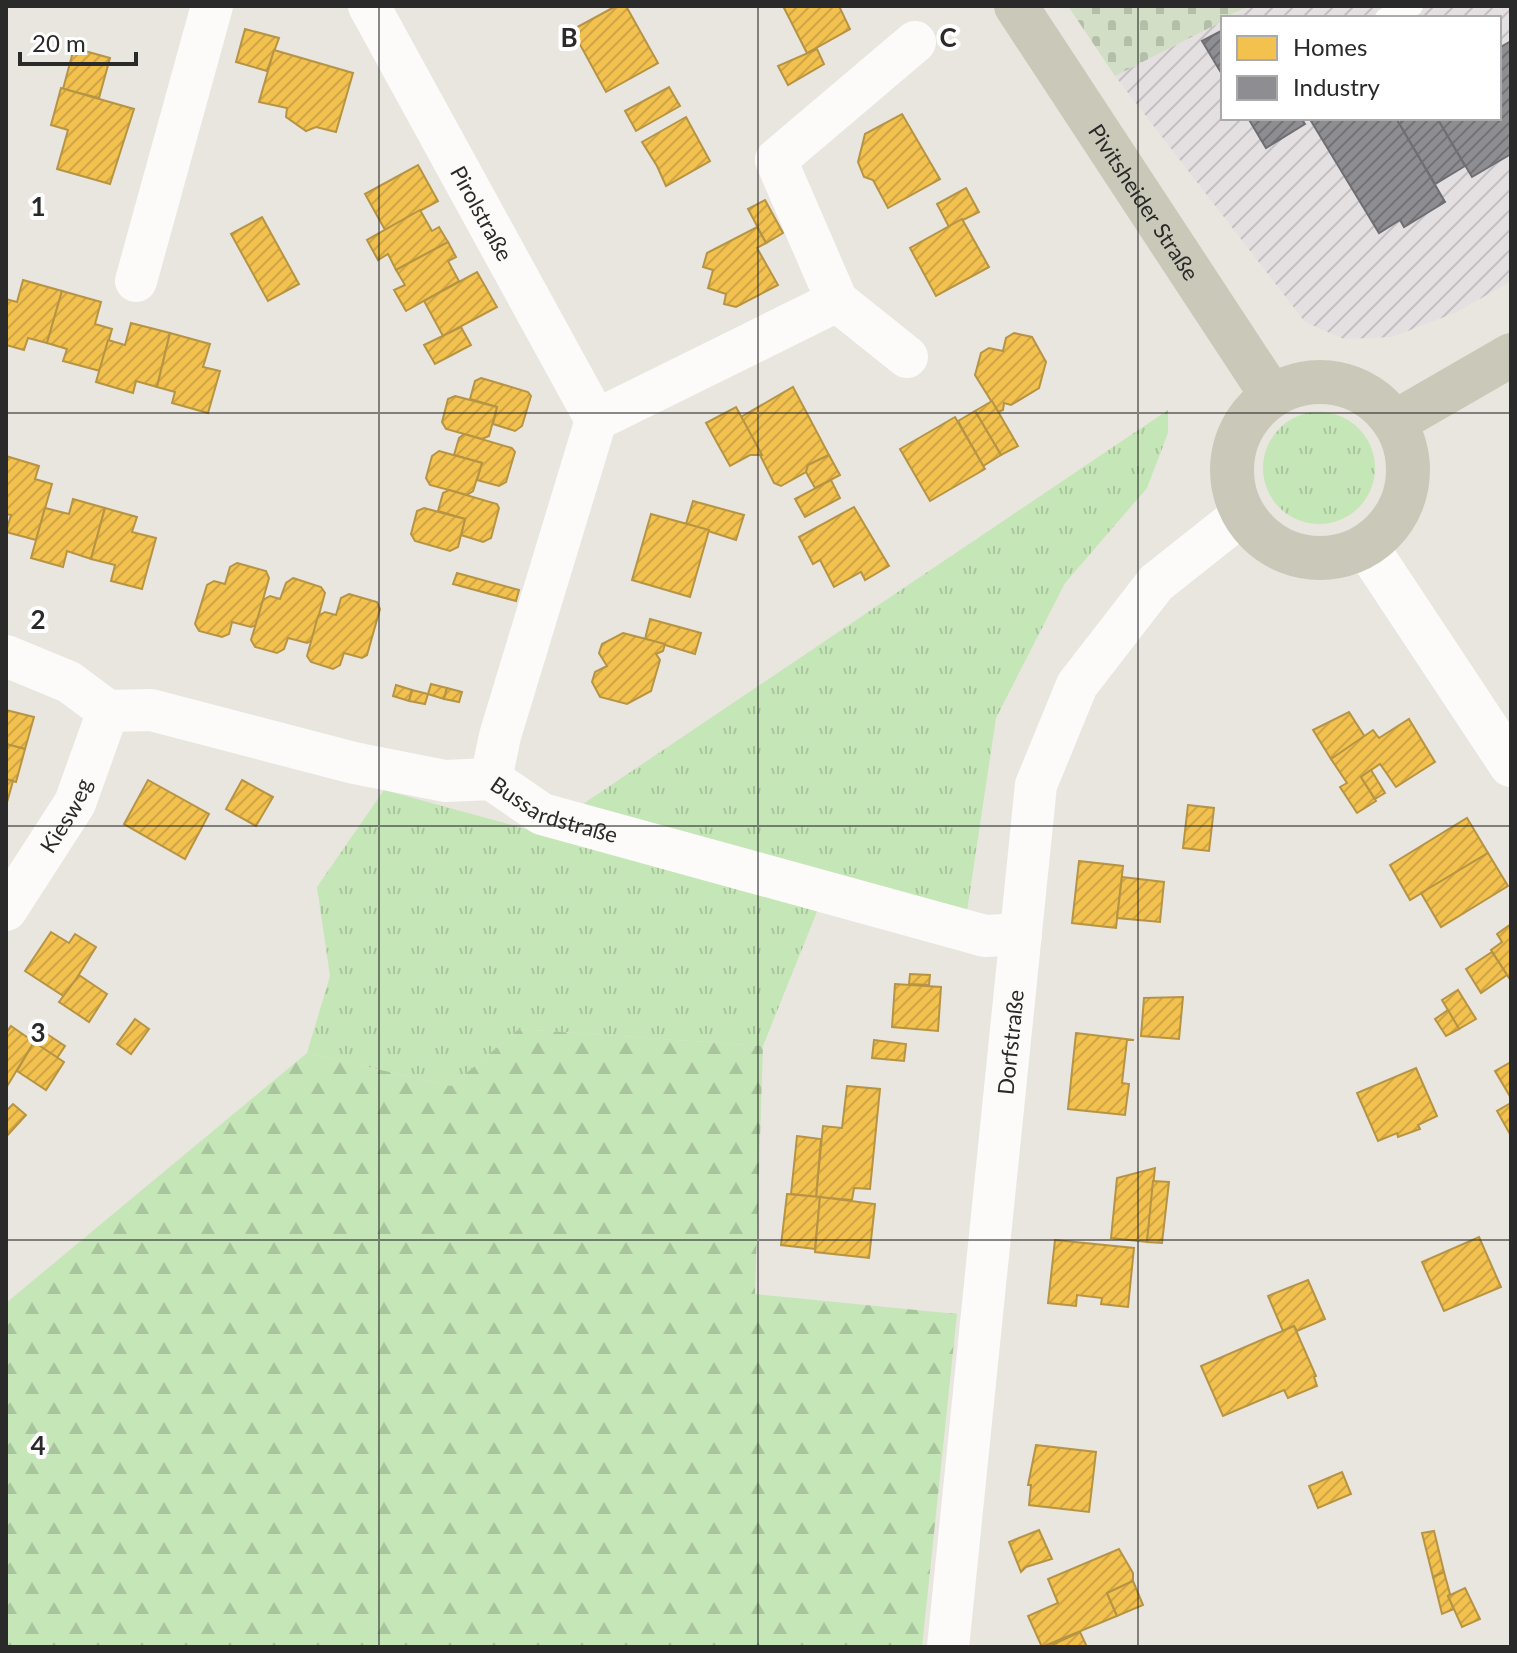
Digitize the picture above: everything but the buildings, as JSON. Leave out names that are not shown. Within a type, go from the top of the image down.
[{"type":"main road","name":"Pivitsheider Straße","points":[[1016,6],[1272,396]]},
{"type":"main road","points":[[1395,422],[1511,355]]},
{"type":"main road","points":[[1326,381],[1353,388],[1377,401],[1395,422],[1408,455],[1407,490],[1393,523],[1366,546],[1340,557],[1312,559],[1284,551],[1260,535],[1243,514],[1233,489],[1232,462],[1238,436],[1252,413],[1272,396],[1298,384],[1326,381]]},
{"type":"main road","points":[[1366,546],[1511,765]]},
{"type":"street","points":[[136,281],[212,6]]},
{"type":"street","name":"Pirolstraße","points":[[369,6],[596,420]]},
{"type":"street","points":[[907,357],[837,301],[776,160],[915,42]]},
{"type":"street","points":[[491,779],[500,736],[596,420],[837,301]]},
{"type":"street","name":"Dorfstraße","points":[[948,1647],[1036,785],[1077,685],[1156,583],[1243,514]]},
{"type":"street","points":[[6,656],[69,682],[108,711]]},
{"type":"street","name":"Bussardstraße","points":[[108,711],[151,710],[354,763],[445,781],[491,779],[542,814],[985,936],[1021,934]]},
{"type":"street","name":"Kiesweg","points":[[6,910],[75,803],[108,711]]},
{"type":"lane","points":[[1390,16],[1413,6]]},
{"type":"shaded area","points":[[1251,6],[1511,6],[1511,281],[1457,312],[1392,337],[1344,339],[1305,322],[1115,76],[1221,22],[1221,120],[1501,120],[1501,16],[1232,16]]},
{"type":"green space","points":[[1068,6],[1251,6],[1221,16],[1221,22],[1115,76]]},
{"type":"green space","points":[[1168,410],[1168,433],[1147,488],[1065,583],[996,718],[967,911],[583,804]]},
{"type":"green space","points":[[1319,412],[1340,417],[1358,429],[1370,447],[1375,468],[1370,489],[1358,507],[1340,519],[1319,524],[1298,519],[1280,507],[1268,489],[1263,468],[1268,447],[1280,429],[1298,417]]},
{"type":"green space","points":[[384,790],[818,909],[763,1046],[519,1029],[451,1086],[307,1053],[330,976],[317,887]]},
{"type":"green space","points":[[519,1029],[763,1046],[755,1294],[957,1314],[922,1647],[6,1647],[6,1303],[307,1053],[451,1086]]}]
